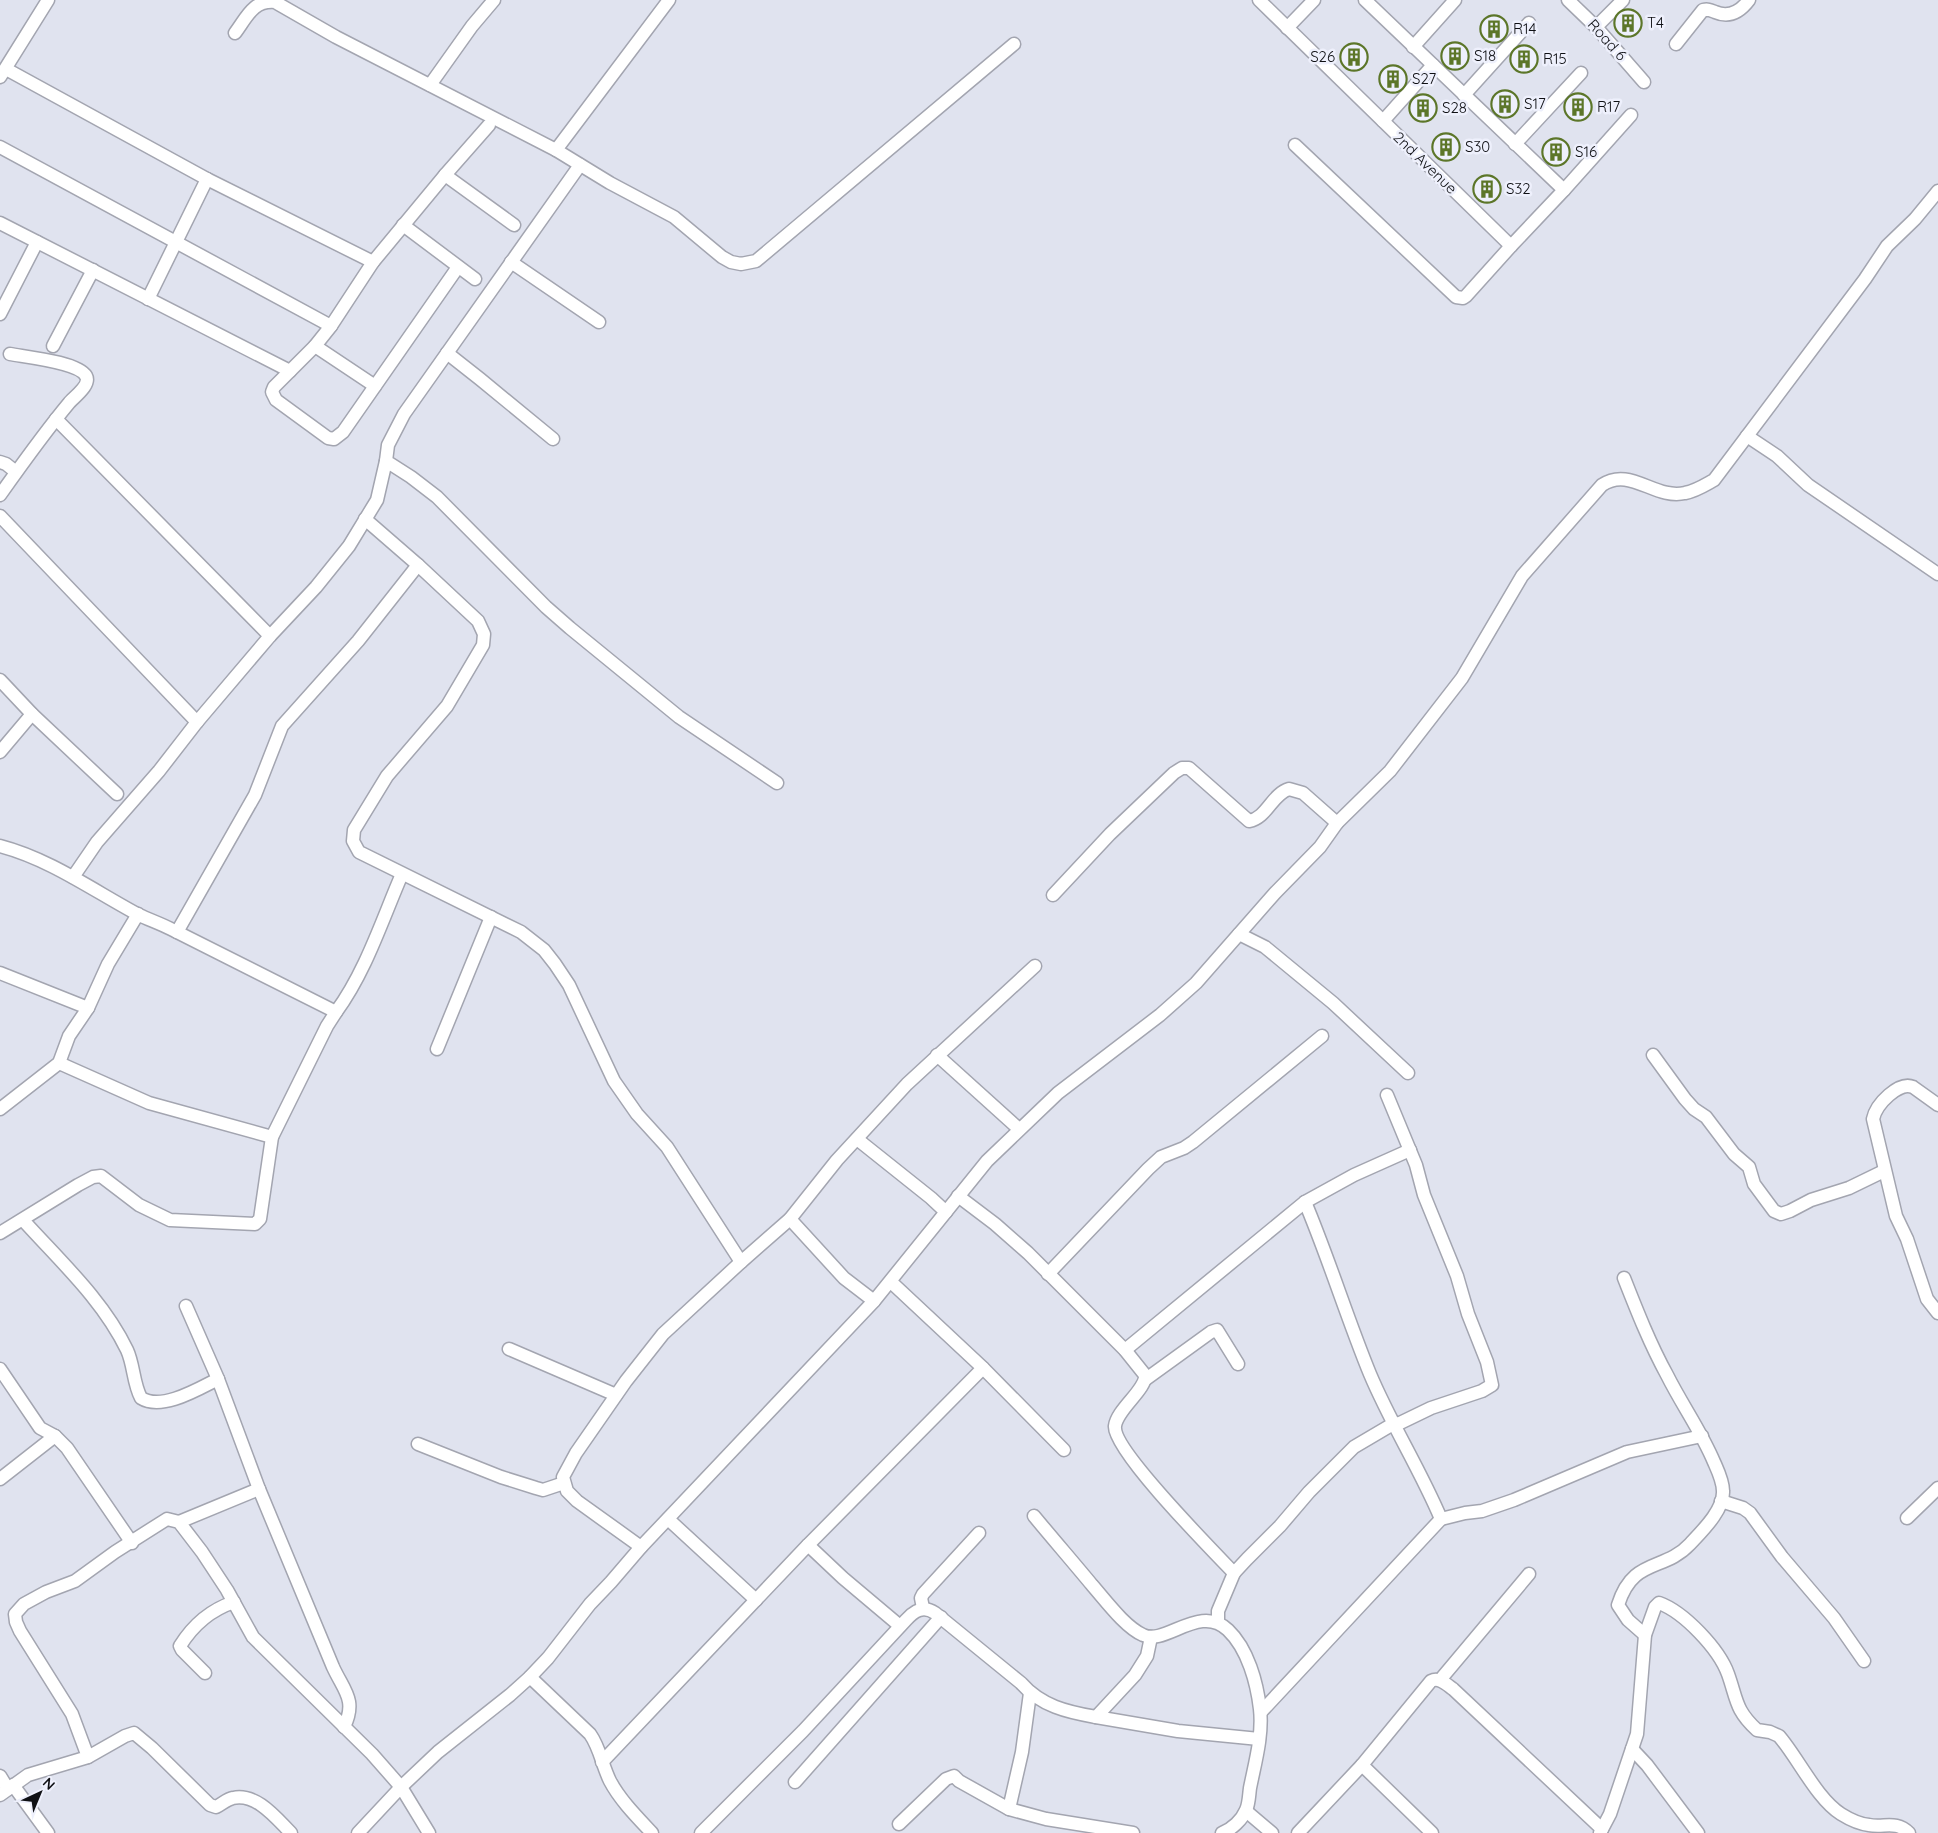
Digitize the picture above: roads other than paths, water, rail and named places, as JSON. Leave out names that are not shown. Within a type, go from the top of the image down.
[{"type":"street","points":[[48,0],[3,73],[207,180],[373,262]]},
{"type":"street","points":[[235,33],[255,6],[265,0],[275,2],[336,38],[556,150],[638,198],[668,213],[722,257],[731,262],[741,264],[756,261],[1014,44]]},
{"type":"street","points":[[430,85],[472,26],[494,0]]},
{"type":"street","points":[[556,150],[669,0]]},
{"type":"street","name":"2nd Avenue","points":[[1259,0],[1511,246]]},
{"type":"street","points":[[1287,28],[1314,0]]},
{"type":"street","points":[[1364,0],[1564,190]]},
{"type":"street","points":[[1414,47],[1455,0]]},
{"type":"street","name":"Road 6","points":[[1568,0],[1596,27],[1644,82]]},
{"type":"street","points":[[1596,27],[1623,0]]},
{"type":"street","points":[[1676,44],[1703,10],[1709,10],[1724,16],[1731,15],[1744,7],[1749,0]]},
{"type":"street","points":[[1464,95],[1529,23]]},
{"type":"street","points":[[1383,121],[1433,66]]},
{"type":"street","points":[[1515,144],[1581,73]]},
{"type":"street","points":[[1295,145],[1456,297],[1463,298],[1631,115]]},
{"type":"street","points":[[458,267],[343,432],[334,439],[328,438],[273,396],[274,387],[315,346],[331,326],[373,262],[489,125]]},
{"type":"street","points":[[0,147],[331,326]]},
{"type":"street","points":[[73,877],[97,842],[159,771],[197,722],[270,636],[316,587],[343,553],[377,500],[388,445],[395,429],[580,165]]},
{"type":"street","points":[[445,175],[514,225]]},
{"type":"street","points":[[148,299],[207,180]]},
{"type":"street","points":[[358,1833],[401,1787],[438,1752],[510,1695],[548,1658],[590,1604],[641,1548],[891,1282],[958,1196],[1019,1129],[1058,1093],[1160,1015],[1189,990],[1275,893],[1320,847],[1337,823],[1390,771],[1413,743],[1462,678],[1522,576],[1602,485],[1611,479],[1629,479],[1658,492],[1684,494],[1714,480],[1866,279],[1887,246],[1915,219],[1938,191]]},
{"type":"street","points":[[0,223],[290,371]]},
{"type":"street","points":[[403,225],[475,280]]},
{"type":"street","points":[[0,314],[37,242]]},
{"type":"street","points":[[511,262],[599,322]]},
{"type":"street","points":[[53,346],[93,270]]},
{"type":"street","points":[[315,346],[375,386]]},
{"type":"street","points":[[447,353],[553,440]]},
{"type":"street","points":[[0,496],[56,419],[84,387],[87,380],[85,374],[79,369],[54,362],[10,354]]},
{"type":"street","points":[[56,419],[270,636]]},
{"type":"street","points":[[1747,436],[1776,456],[1808,484],[1938,574]]},
{"type":"street","points":[[386,461],[437,497],[546,607],[570,628],[679,717],[776,783]]},
{"type":"street","points":[[0,462],[16,472]]},
{"type":"street","points":[[0,516],[197,722]]},
{"type":"street","points":[[365,519],[478,621],[484,634],[483,645],[447,706],[387,776],[354,830],[353,841],[359,852],[521,932],[544,950],[569,985],[614,1081],[637,1114],[667,1147],[741,1262]]},
{"type":"street","points":[[177,932],[255,794],[282,726],[358,640],[418,565]]},
{"type":"street","points":[[0,680],[32,714],[117,794]]},
{"type":"street","points":[[0,752],[32,714]]},
{"type":"street","points":[[1053,894],[1110,834],[1174,773],[1182,768],[1189,768],[1249,821],[1258,818],[1282,793],[1289,789],[1303,793],[1337,823]]},
{"type":"street","points":[[0,846],[19,852],[73,877],[138,914],[336,1012]]},
{"type":"street","points":[[0,1233],[93,1177],[101,1176],[139,1205],[170,1220],[255,1224],[260,1219],[272,1137],[327,1026],[359,975],[402,874]]},
{"type":"street","points":[[0,1109],[59,1063],[68,1036],[88,1008],[108,964],[138,914]]},
{"type":"street","points":[[437,1049],[491,917]]},
{"type":"street","points":[[1239,934],[1265,947],[1333,1003],[1408,1073]]},
{"type":"street","points":[[641,1548],[577,1501],[567,1491],[564,1483],[565,1471],[616,1396],[663,1334],[790,1219],[837,1160],[907,1084],[937,1054],[1035,966]]},
{"type":"street","points":[[0,972],[88,1008]]},
{"type":"street","points":[[1048,1274],[1161,1157],[1184,1148],[1193,1142],[1322,1036]]},
{"type":"street","points":[[937,1054],[1019,1129]]},
{"type":"street","points":[[1653,1055],[1684,1099],[1711,1122],[1734,1154],[1749,1167],[1754,1184],[1774,1211],[1781,1214],[1790,1212],[1811,1200],[1843,1190],[1884,1171]]},
{"type":"street","points":[[59,1063],[149,1103],[272,1137]]},
{"type":"street","points":[[1938,1105],[1908,1085],[1894,1092],[1880,1103],[1874,1110],[1873,1119],[1896,1216],[1927,1299],[1938,1312]]},
{"type":"street","points":[[1218,1621],[1218,1611],[1234,1573],[1280,1526],[1309,1492],[1354,1447],[1393,1424],[1400,1423],[1431,1408],[1492,1386],[1487,1362],[1468,1314],[1456,1276],[1424,1194],[1410,1150],[1387,1095]]},
{"type":"street","points":[[857,1139],[946,1212]]},
{"type":"street","points":[[1125,1350],[1305,1202],[1354,1175],[1410,1150]]},
{"type":"street","points":[[958,1196],[995,1224],[1028,1253],[1125,1350],[1145,1375],[1146,1379]]},
{"type":"street","points":[[1305,1202],[1371,1375],[1393,1424],[1441,1519]]},
{"type":"street","points":[[790,1219],[844,1278],[874,1301]]},
{"type":"street","points":[[23,1220],[112,1321],[128,1351],[141,1398],[170,1401],[218,1380]]},
{"type":"street","points":[[1624,1278],[1667,1376],[1702,1436],[1724,1491],[1709,1525],[1688,1547],[1676,1555],[1641,1571],[1628,1582],[1618,1605],[1628,1620],[1645,1635]]},
{"type":"street","points":[[891,1282],[983,1368],[1064,1450]]},
{"type":"street","points":[[186,1306],[218,1380],[259,1489],[332,1667],[346,1692],[351,1707],[344,1727]]},
{"type":"street","points":[[1234,1573],[1173,1508],[1127,1453],[1115,1433],[1116,1421],[1146,1379],[1211,1332],[1217,1330],[1238,1364]]},
{"type":"street","points":[[509,1348],[616,1396]]},
{"type":"street","points":[[602,1762],[808,1545],[983,1368]]},
{"type":"street","points":[[0,1369],[40,1428],[55,1436],[67,1448],[132,1543]]},
{"type":"street","points":[[0,1479],[55,1436]]},
{"type":"street","points":[[1261,1712],[1441,1519],[1498,1506],[1627,1452],[1702,1436]]},
{"type":"street","points":[[418,1444],[500,1477],[543,1490],[564,1483]]},
{"type":"street","points":[[1907,1518],[1938,1488]]},
{"type":"street","points":[[88,1757],[72,1714],[20,1631],[15,1614],[24,1604],[46,1592],[75,1581],[115,1552],[132,1543],[167,1519],[179,1522],[259,1489]]},
{"type":"street","points":[[1721,1501],[1743,1508],[1754,1518],[1782,1557],[1834,1618],[1864,1661]]},
{"type":"street","points":[[1034,1516],[1125,1622],[1143,1635],[1152,1637],[1194,1624],[1211,1620],[1218,1621],[1229,1631],[1249,1663],[1261,1712],[1259,1739],[1246,1811],[1234,1827],[1222,1833]]},
{"type":"street","points":[[668,1519],[756,1600]]},
{"type":"street","points":[[179,1522],[202,1552],[234,1602],[253,1637],[344,1727],[401,1787],[429,1833]]},
{"type":"street","points":[[923,1608],[921,1598],[923,1594],[979,1534]]},
{"type":"street","points":[[808,1545],[843,1578],[900,1626]]},
{"type":"street","points":[[1440,1680],[1529,1574]]},
{"type":"street","points":[[205,1673],[180,1646],[212,1611],[234,1602]]},
{"type":"street","points":[[1298,1833],[1362,1765],[1431,1682],[1435,1680],[1440,1680],[1453,1689],[1601,1831],[1610,1814],[1632,1749],[1636,1734],[1645,1635],[1657,1604],[1662,1604],[1672,1609],[1703,1638],[1721,1659],[1728,1674],[1737,1705],[1757,1730],[1779,1736],[1836,1810],[1850,1819],[1866,1825],[1892,1824],[1903,1827],[1908,1833]]},
{"type":"street","points":[[701,1833],[803,1731],[911,1614],[923,1608],[930,1609],[941,1617],[1009,1673],[1030,1693],[1058,1709],[1178,1731],[1259,1739]]},
{"type":"street","points":[[795,1782],[941,1617]]},
{"type":"street","points":[[1096,1717],[1135,1675],[1147,1656],[1152,1637]]},
{"type":"street","points":[[530,1677],[590,1734],[596,1742],[610,1781],[630,1810],[652,1833]]},
{"type":"street","points":[[1009,1810],[1022,1752],[1030,1693]]},
{"type":"street","points":[[7,1789],[28,1775],[62,1763],[88,1757],[125,1736],[134,1733],[210,1804],[216,1807],[234,1797],[248,1799],[259,1803],[291,1833]]},
{"type":"street","points":[[1632,1749],[1647,1765],[1698,1833]]},
{"type":"street","points":[[1362,1765],[1432,1833]]},
{"type":"street","points":[[0,1776],[7,1789],[48,1833]]},
{"type":"street","points":[[899,1824],[946,1779],[954,1776],[959,1781],[1009,1810],[1046,1819],[1133,1833]]},
{"type":"street","points":[[1246,1811],[1272,1833]]},
{"type":"place","name":"T4","points":[[1628,23]]},
{"type":"place","name":"R14","points":[[1494,29]]},
{"type":"place","name":"S18","points":[[1455,56]]},
{"type":"place","name":"S26","points":[[1354,57]]},
{"type":"place","name":"R15","points":[[1524,59]]},
{"type":"place","name":"S27","points":[[1393,79]]},
{"type":"place","name":"S17","points":[[1505,104]]},
{"type":"place","name":"R17","points":[[1578,107]]},
{"type":"place","name":"S28","points":[[1423,108]]},
{"type":"place","name":"S30","points":[[1446,147]]},
{"type":"place","name":"S16","points":[[1556,152]]},
{"type":"place","name":"S32","points":[[1487,189]]}]
